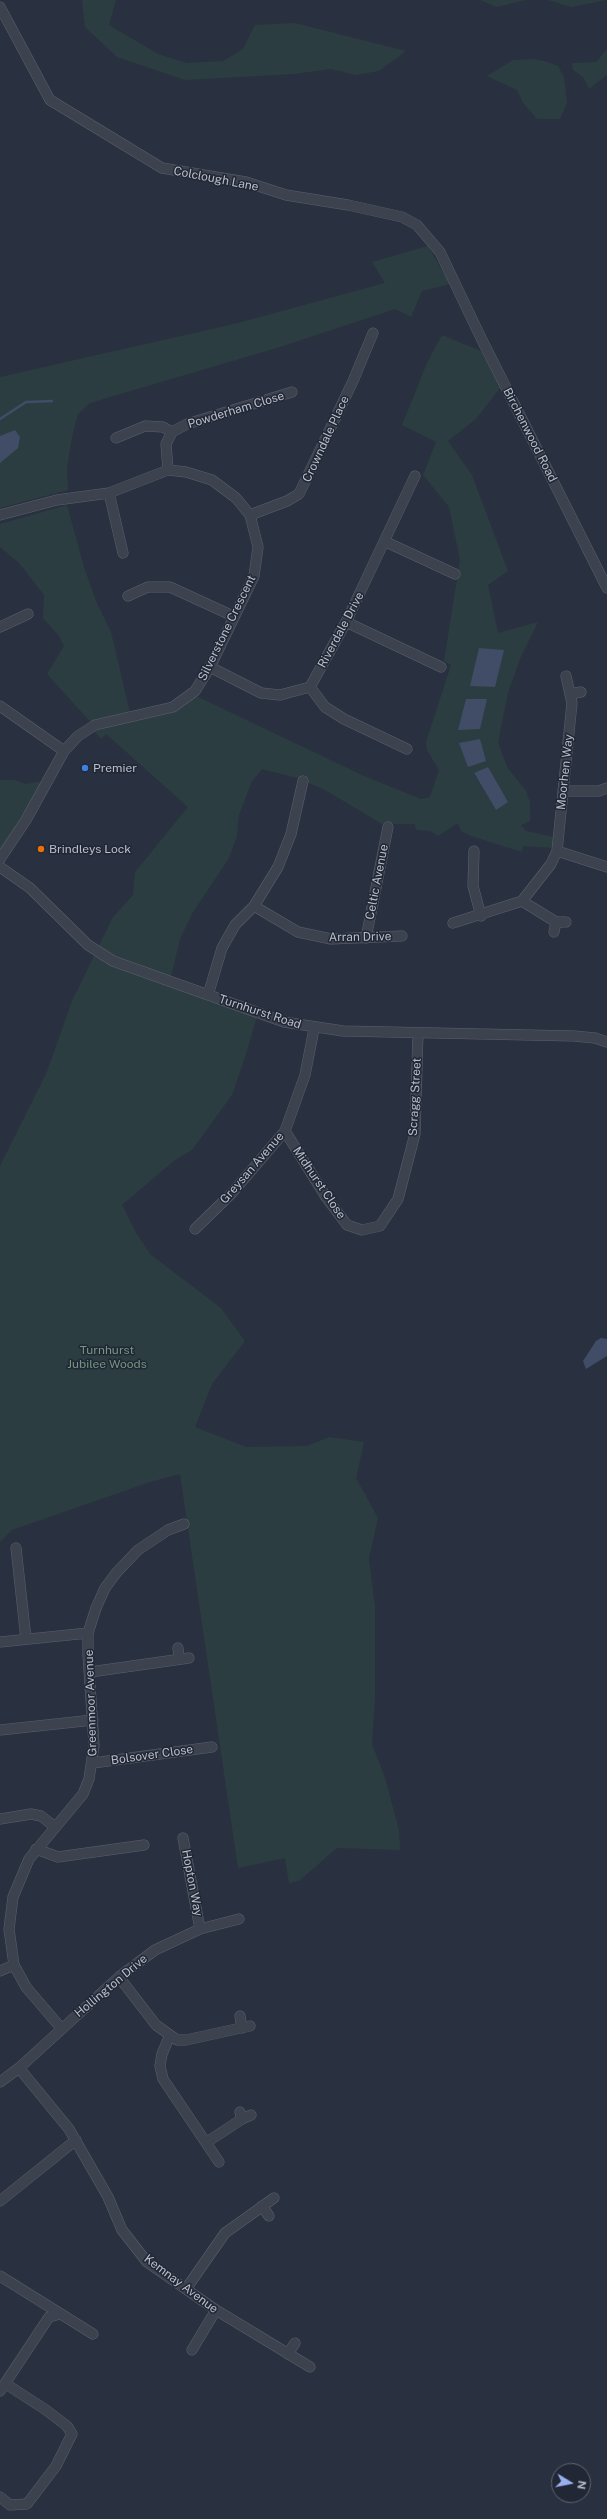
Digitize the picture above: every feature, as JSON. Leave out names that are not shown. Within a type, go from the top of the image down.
[{"type":"street","name":"Colclough Lane","points":[[0,7],[50,100],[136,154],[162,168],[246,182],[286,195],[348,205],[402,217],[417,225],[440,252],[454,282]]},
{"type":"street","name":"Birchenwood Road","points":[[454,282],[607,588]]},
{"type":"street","name":"Crowndale Place","points":[[250,515],[287,501],[299,494],[344,401],[373,333]]},
{"type":"street","name":"Powderham Close","points":[[168,470],[166,444],[172,432],[187,424],[292,392]]},
{"type":"street","points":[[116,438],[145,426],[163,427],[172,432]]},
{"type":"street","name":"Silverstone Crescent","points":[[0,516],[57,500],[109,493],[168,470],[186,472],[212,480],[236,498],[250,515],[258,547],[254,576],[233,616],[210,668],[195,691],[180,704],[155,713],[95,725],[78,736],[64,752],[26,820],[0,859]]},
{"type":"street","name":"Riverdale Drive","points":[[310,687],[346,622],[386,542],[415,476]]},
{"type":"street","points":[[109,493],[123,553]]},
{"type":"street","points":[[386,542],[454,574]]},
{"type":"street","points":[[128,596],[148,587],[170,587],[233,616]]},
{"type":"street","points":[[0,627],[28,614]]},
{"type":"street","points":[[346,622],[441,667]]},
{"type":"street","points":[[210,668],[261,693],[280,695],[310,687],[325,707],[344,720],[407,749]]},
{"type":"street","name":"Moorhen Way","points":[[557,851],[572,703],[566,676]]},
{"type":"street","points":[[570,694],[581,692]]},
{"type":"street","points":[[0,706],[64,752]]},
{"type":"street","points":[[208,995],[222,948],[235,925],[254,906],[278,867],[291,834],[303,781]]},
{"type":"street","points":[[563,791],[599,791],[607,788]]},
{"type":"street","name":"Celtic Avenue","points":[[366,938],[388,827]]},
{"type":"street","points":[[453,923],[481,916],[522,901],[551,864],[557,851],[607,867]]},
{"type":"street","points":[[474,852],[473,886],[481,916]]},
{"type":"street","name":"Turnhurst Road","points":[[0,868],[30,888],[88,945],[113,961],[284,1022],[314,1029],[574,1036],[595,1038],[607,1042]]},
{"type":"street","points":[[522,901],[559,925]]},
{"type":"street","name":"Arran Drive","points":[[254,906],[298,932],[331,939],[402,936]]},
{"type":"street","name":"Greysan Avenue","points":[[195,1229],[232,1193],[285,1131],[305,1075],[314,1029]]},
{"type":"street","name":"Scragg Street","points":[[380,1226],[398,1199],[415,1134],[418,1033]]},
{"type":"street","name":"Midhurst Close","points":[[285,1131],[326,1197],[347,1225],[362,1230],[380,1226]]},
{"type":"street","name":"Greenmoor Avenue","points":[[61,2028],[26,1987],[14,1965],[9,1930],[13,1897],[20,1876],[36,1849],[83,1794],[93,1763],[93,1720],[88,1655],[88,1633],[99,1601],[117,1572],[150,1540],[184,1524]]},
{"type":"street","points":[[16,1548],[26,1639]]},
{"type":"street","points":[[18,1562],[28,1561]]},
{"type":"street","points":[[0,1642],[88,1633]]},
{"type":"street","points":[[90,1672],[184,1658],[178,1648]]},
{"type":"street","points":[[0,1730],[93,1720]]},
{"type":"street","name":"Bolsover Close","points":[[93,1763],[212,1747]]},
{"type":"street","points":[[0,1819],[31,1814],[41,1816],[55,1827]]},
{"type":"street","name":"Hopton Way","points":[[183,1838],[200,1929]]},
{"type":"street","points":[[36,1849],[58,1857],[128,1851],[144,1845]]},
{"type":"street","name":"Hollington Drive","points":[[0,2082],[19,2068],[61,2028],[119,1977],[155,1950],[200,1929],[238,1919]]},
{"type":"street","points":[[0,1972],[14,1965]]},
{"type":"street","points":[[119,1977],[156,2024],[177,2040],[186,2040],[246,2027],[240,2016]]},
{"type":"street","points":[[170,2035],[162,2054],[160,2066],[163,2079],[170,2092],[220,2162]]},
{"type":"street","name":"Kemnay Avenue","points":[[19,2068],[76,2140],[108,2197],[122,2230],[147,2262],[216,2310],[310,2367]]},
{"type":"street","points":[[207,2142],[244,2115]]},
{"type":"street","points":[[1,2200],[76,2140]]},
{"type":"street","points":[[186,2289],[225,2234],[274,2198]]},
{"type":"street","points":[[262,2206],[269,2216]]},
{"type":"street","points":[[0,2276],[93,2334]]},
{"type":"street","points":[[192,2350],[216,2310]]},
{"type":"street","points":[[0,2497],[10,2505],[27,2504],[56,2466],[72,2434],[67,2426],[46,2410],[3,2387],[49,2317],[60,2314]]},
{"type":"street","points":[[288,2354],[295,2343]]},
{"type":"green space","points":[[82,0],[116,0],[109,25],[158,54],[187,63],[223,61],[243,49],[255,25],[295,23],[406,51],[379,71],[356,75],[331,69],[294,74],[185,80],[117,57],[85,27]]},
{"type":"green space","points":[[480,0],[526,0],[497,7]]},
{"type":"green space","points":[[548,0],[607,0],[571,7]]},
{"type":"green space","points":[[607,49],[607,75],[589,89],[583,77],[573,70],[572,63],[596,62]]},
{"type":"green space","points":[[534,59],[558,66],[564,77],[567,103],[560,119],[537,119],[523,103],[517,90],[487,76],[513,60]]},
{"type":"green space","points":[[428,246],[450,284],[422,291],[411,317],[395,309],[280,347],[90,403],[78,414],[72,437],[67,468],[68,490],[0,508],[0,377],[238,323],[385,283],[372,262]]},
{"type":"green space","name":"Turnhurst Jubilee Woods","points":[[442,335],[481,351],[501,387],[476,419],[448,441],[472,475],[508,571],[488,585],[498,633],[538,622],[520,659],[508,693],[498,742],[507,767],[526,791],[530,802],[530,821],[521,825],[526,831],[554,837],[553,848],[523,846],[522,852],[471,836],[461,831],[458,823],[438,836],[430,831],[416,830],[415,824],[382,824],[325,790],[297,778],[262,769],[252,781],[239,815],[237,836],[229,858],[193,912],[180,939],[170,981],[258,1013],[246,1054],[232,1095],[192,1150],[175,1160],[122,1205],[135,1231],[150,1254],[221,1308],[245,1341],[212,1384],[195,1427],[246,1447],[307,1446],[329,1437],[364,1442],[356,1478],[378,1518],[369,1559],[375,1607],[375,1696],[372,1744],[385,1778],[399,1830],[400,1850],[337,1848],[299,1881],[289,1883],[285,1858],[238,1868],[180,1474],[150,1482],[12,1530],[0,1542],[0,1166],[46,1074],[72,1001],[113,917],[133,895],[135,872],[188,807],[106,734],[101,739],[91,727],[94,726],[47,674],[64,646],[59,636],[43,618],[44,595],[19,563],[0,547],[0,524],[67,505],[84,567],[96,601],[111,632],[131,717],[155,713],[192,694],[364,776],[421,799],[430,797],[439,770],[427,750],[426,742],[451,665],[444,661],[460,560],[449,507],[423,475],[436,442],[402,425],[427,363]],"holes":[[[488,767],[496,810],[474,774]]]},
{"type":"green space","points":[[0,780],[14,780],[26,784],[48,780],[0,859]]},
{"type":"water","points":[[15,430],[20,437],[18,448],[0,463],[0,436]]},
{"type":"water","points":[[479,648],[504,650],[495,687],[470,686]]},
{"type":"water","points":[[466,699],[487,699],[480,729],[458,730]]},
{"type":"water","points":[[480,739],[486,761],[468,767],[459,743]]},
{"type":"water","points":[[488,767],[508,802],[496,810],[474,773]]},
{"type":"water","points":[[601,1338],[607,1339],[607,1356],[586,1369],[583,1361],[596,1341]]},
{"type":"waterway","points":[[0,419],[26,402],[52,401]]},
{"type":"place","name":"Premier","points":[[85,768]]},
{"type":"place","name":"Brindleys Lock","points":[[41,849]]}]
